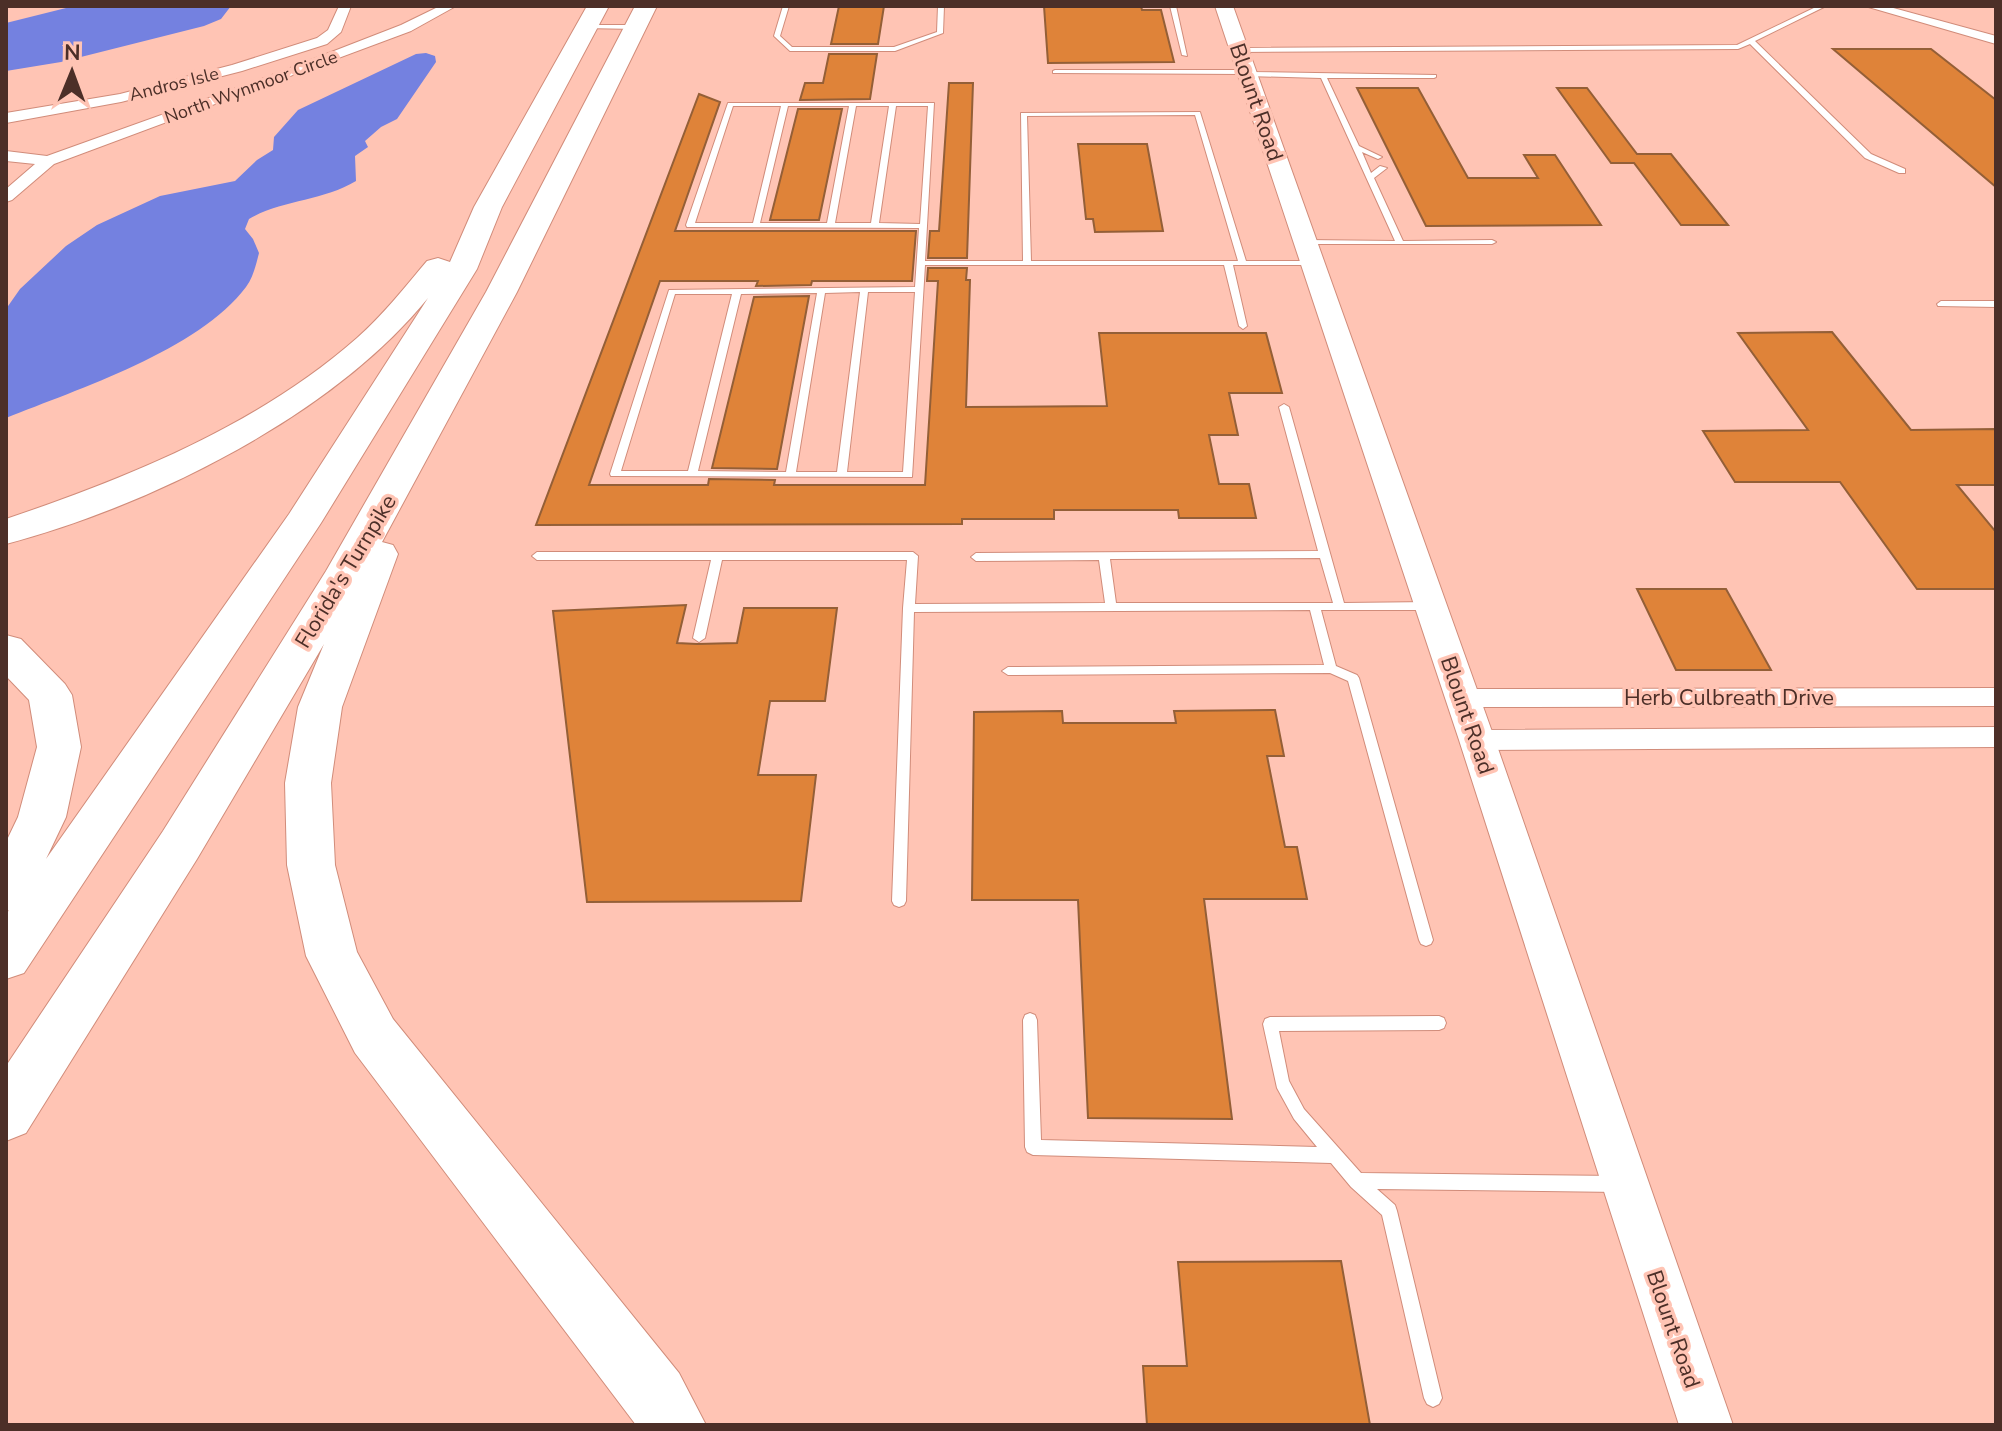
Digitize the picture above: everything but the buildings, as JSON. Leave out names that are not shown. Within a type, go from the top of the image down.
[{"type":"highway","points":[[6,957],[302,523],[462,269],[488,207],[592,17]]},
{"type":"highway","name":"Florida's Turnpike","points":[[6,1114],[118,946],[414,457],[564,176],[641,17]]},
{"type":"highway","points":[[6,532],[87,505],[179,465],[287,408],[362,351],[407,304],[488,207]]},
{"type":"highway","points":[[414,457],[320,707],[308,783],[311,865],[332,956],[374,1036],[656,1396],[673,1425]]},
{"type":"highway","points":[[6,650],[50,695],[59,747],[42,817],[6,891]]},
{"type":"street","name":"Andros Isle","points":[[6,118],[121,98],[247,65],[322,41],[334,32],[345,6]]},
{"type":"street","name":"North Wynmoor Circle","points":[[6,197],[31,166],[116,124],[267,78],[420,6]]},
{"type":"street","name":"North Wynmoor Circle","points":[[8,168],[48,161],[406,28],[450,6]]},
{"type":"street","name":"Blount Road","points":[[1224,6],[1477,740],[1706,1425]]},
{"type":"street","points":[[1871,6],[1996,40]]},
{"type":"street","name":"Andros Isle","points":[[247,65],[267,78]]},
{"type":"street","name":"Herb Culbreath Drive","points":[[1462,698],[1996,697]]},
{"type":"street","name":"Herb Culbreath Drive","points":[[1477,740],[1996,737]]},
{"type":"lane","points":[[786,6],[777,36],[790,49],[895,49],[940,33],[941,6]]},
{"type":"lane","points":[[1173,6],[1185,55]]},
{"type":"lane","points":[[1055,72],[1738,47],[1823,6]]},
{"type":"lane","points":[[592,17],[641,17]]},
{"type":"lane","points":[[1751,41],[1868,156],[1902,171]]},
{"type":"lane","points":[[1244,65],[1323,76],[1434,76]]},
{"type":"lane","points":[[1323,76],[1400,243]]},
{"type":"lane","points":[[918,289],[672,292],[615,474],[908,475],[932,104],[730,104],[690,225],[923,226]]},
{"type":"lane","points":[[756,225],[785,104]]},
{"type":"lane","points":[[831,225],[853,104]]},
{"type":"lane","points":[[875,226],[893,104]]},
{"type":"lane","points":[[1027,263],[1023,114],[1198,113],[1243,263]]},
{"type":"lane","points":[[1356,147],[1378,157]]},
{"type":"lane","points":[[1370,177],[1383,168]]},
{"type":"lane","points":[[921,263],[1243,263],[1400,243],[1492,242]]},
{"type":"lane","points":[[1228,263],[1243,326]]},
{"type":"lane","points":[[692,474],[737,291]]},
{"type":"lane","points":[[791,474],[821,291]]},
{"type":"lane","points":[[842,474],[864,291]]},
{"type":"lane","points":[[1941,304],[1996,304]]},
{"type":"lane","points":[[1284,407],[1340,606]]},
{"type":"lane","points":[[976,557],[1324,554]]},
{"type":"lane","points":[[537,556],[913,556],[899,901]]},
{"type":"lane","points":[[1104,556],[1111,608]]},
{"type":"lane","points":[[699,638],[717,557]]},
{"type":"lane","points":[[909,608],[1431,606]]},
{"type":"lane","points":[[1315,607],[1331,669]]},
{"type":"lane","points":[[1008,671],[1331,669],[1353,678],[1426,940]]},
{"type":"lane","points":[[1030,1020],[1033,1147],[1334,1155]]},
{"type":"lane","points":[[1433,1398],[1389,1211],[1357,1181],[1299,1114],[1282,1083],[1270,1024],[1439,1023]]},
{"type":"lane","points":[[1357,1181],[1625,1184]]},
{"type":"water","points":[[74,6],[231,6],[221,19],[204,26],[61,62],[6,71],[6,23]]},
{"type":"water","points":[[416,54],[435,56],[436,62],[397,119],[381,127],[365,141],[368,147],[355,156],[356,181],[330,193],[275,208],[249,219],[245,229],[259,253],[257,262],[248,283],[225,310],[199,330],[135,365],[6,418],[6,309],[20,289],[66,246],[97,225],[160,196],[235,181],[273,150],[274,137],[298,110]]}]
